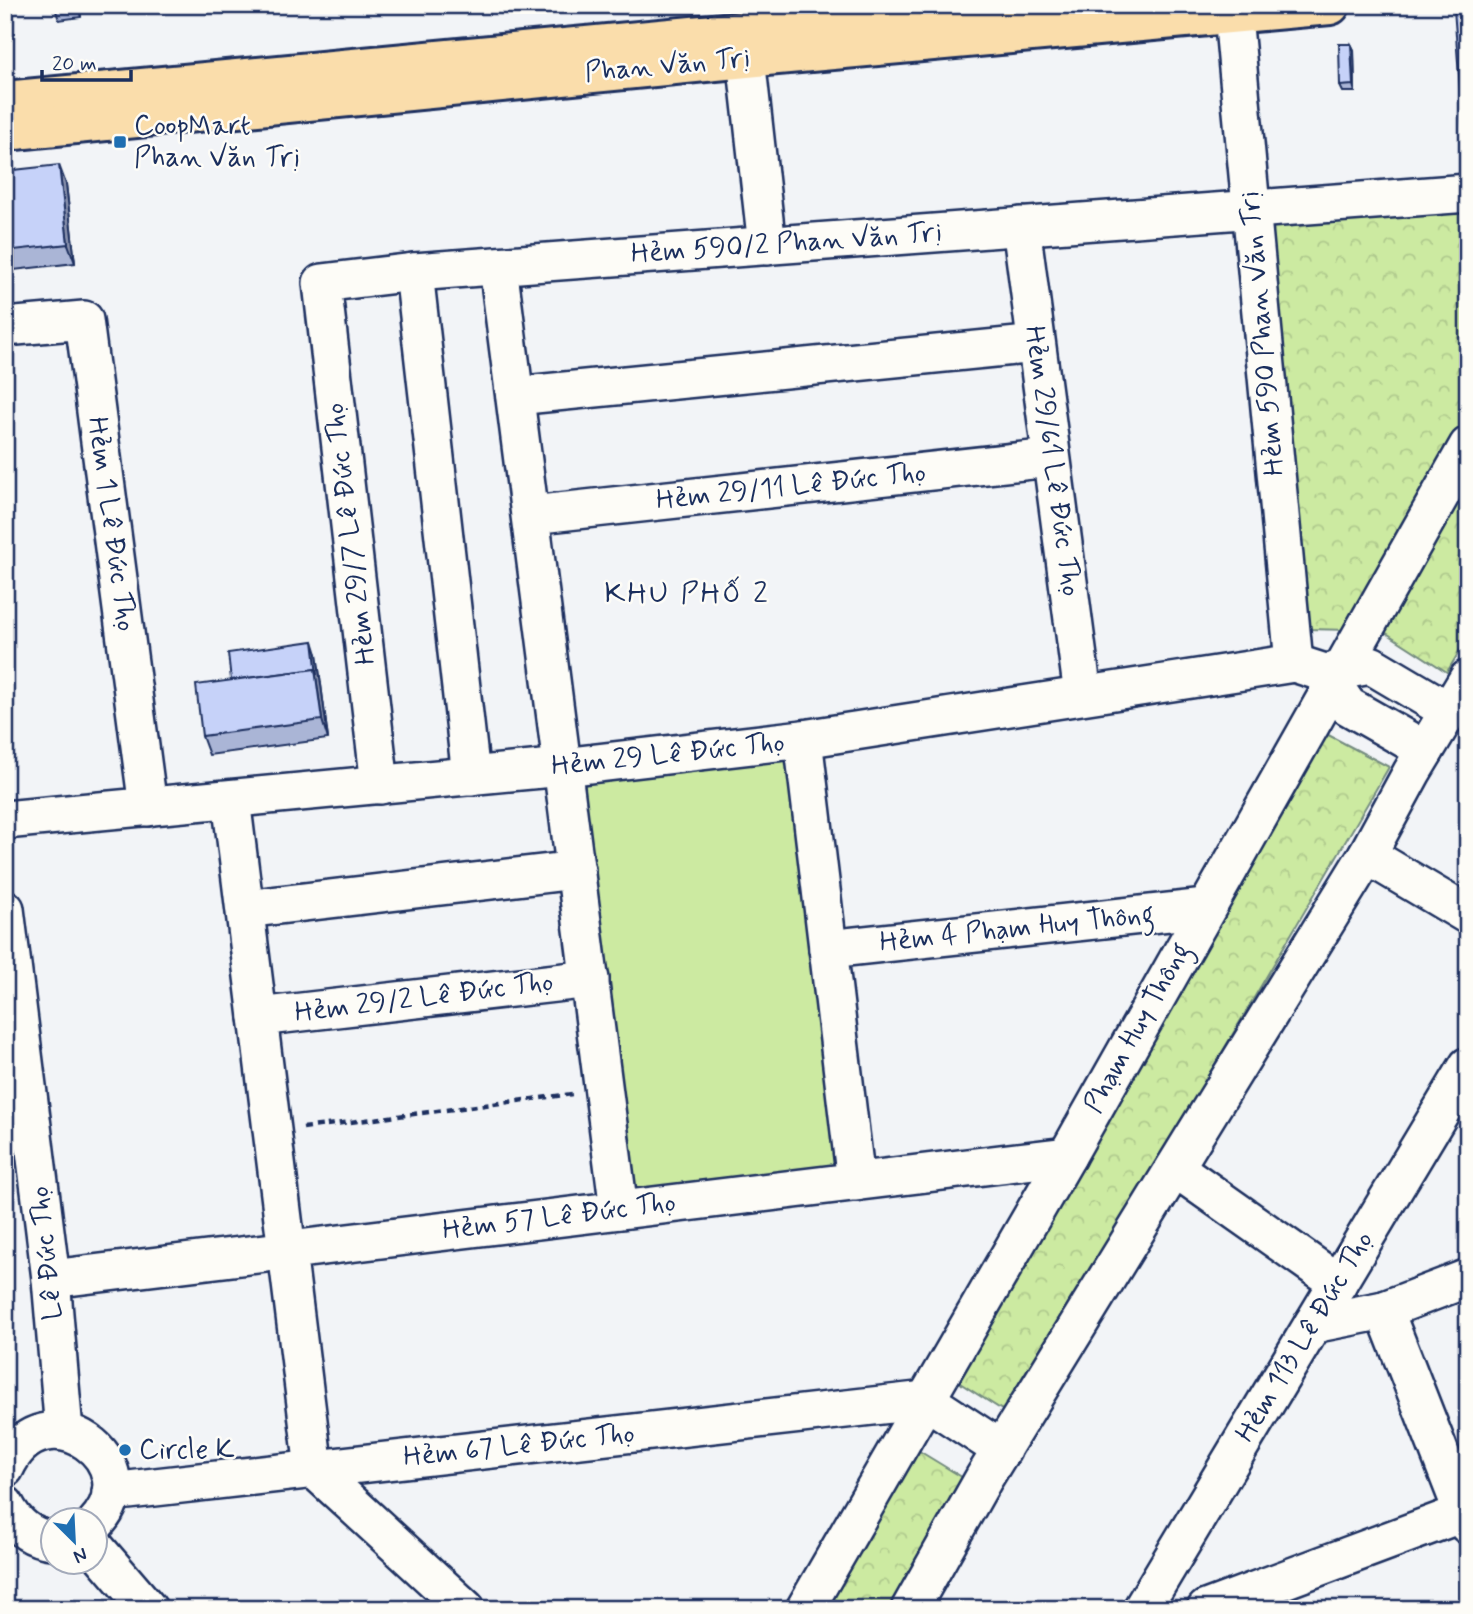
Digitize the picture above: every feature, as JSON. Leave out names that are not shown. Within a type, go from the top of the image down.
[{"type":"main road","name":"Phan Văn Trị","points":[[5,100],[1017,5]]},
{"type":"main road","name":"Phan Văn Trị","points":[[5,131],[1233,10],[1330,5]]},
{"type":"street","name":"Hẻm 590 Phan Văn Trị","points":[[1233,10],[1251,209],[1323,673]]},
{"type":"street","points":[[747,58],[766,246]]},
{"type":"street","name":"Hẻm 590/2 Phan Văn Trị","points":[[322,283],[414,272],[1468,193]]},
{"type":"street","name":"Hẻm 29/61 Lê Đức Thọ","points":[[1021,226],[1083,695]]},
{"type":"street","points":[[498,266],[563,767]]},
{"type":"street","points":[[414,272],[471,776]]},
{"type":"street","name":"Hẻm 29/7 Lê Đức Thọ","points":[[322,283],[380,785]]},
{"type":"street","name":"Hẻm 1 Lê Đức Thọ","points":[[5,327],[84,320],[148,807]]},
{"type":"street","points":[[515,396],[1036,344]]},
{"type":"street","name":"Phạm Huy Thông","points":[[805,1609],[1067,1156],[1206,908],[1323,673],[1468,446]]},
{"type":"street","name":"Hẻm 29/11 Lê Đức Thọ","points":[[531,515],[1051,458]]},
{"type":"street","name":"Hẻm 29 Lê Đức Thọ","points":[[5,820],[563,767],[803,740],[1083,695],[1323,673],[1371,665],[1447,710]]},
{"type":"street","points":[[1323,673],[1348,706],[1424,750]]},
{"type":"street","points":[[910,1609],[1002,1450],[1367,855],[1424,750],[1468,679]]},
{"type":"street","points":[[803,740],[856,1182]]},
{"type":"street","name":"Hẻm 29/2 Lê Đức Thọ","points":[[563,767],[620,1210]]},
{"type":"street","name":"Hẻm 29/2 Lê Đức Thọ","points":[[231,799],[314,1469]]},
{"type":"street","points":[[1367,855],[1468,915]]},
{"type":"street","points":[[245,909],[576,870]]},
{"type":"street","name":"Hẻm 4 Phạm Huy Thông","points":[[828,949],[1206,908]]},
{"type":"street","name":"Lê Đức Thọ","points":[[5,909],[51,1279],[64,1432]]},
{"type":"street","name":"Hẻm 29/2 Lê Đức Thọ","points":[[258,1017],[590,979]]},
{"type":"street","name":"Hẻm 113 Lê Đức Thọ","points":[[1142,1609],[1468,1066]]},
{"type":"street","name":"Hẻm 57 Lê Đức Thọ","points":[[51,1279],[1067,1156]]},
{"type":"street","points":[[1175,1168],[1338,1283]]},
{"type":"street","points":[[1313,1324],[1384,1310],[1468,1278]]},
{"type":"street","points":[[1206,1609],[1466,1516],[1384,1310]]},
{"type":"street","points":[[926,1400],[1002,1450]]},
{"type":"street","name":"Hẻm 67 Lê Đức Thọ","points":[[111,1492],[926,1400]]},
{"type":"street","points":[[5,1468],[20,1445],[34,1436],[49,1431],[81,1436],[100,1452],[111,1475],[108,1506]]},
{"type":"street","points":[[314,1469],[466,1609]]},
{"type":"street","points":[[8,1519],[29,1533],[38,1535]]},
{"type":"street","points":[[108,1562],[148,1609]]},
{"type":"path","points":[[271,1132],[604,1090]]},
{"type":"green space","points":[[1468,207],[1468,413],[1350,630],[1306,629],[1265,215]]},
{"type":"green space","points":[[1468,473],[1468,637],[1447,672],[1377,627]]},
{"type":"green space","points":[[1317,729],[1389,767],[1010,1415],[952,1378]]},
{"type":"green space","points":[[803,739],[856,1182],[619,1210],[563,767]]},
{"type":"green space","points":[[911,1446],[970,1482],[895,1609],[811,1609]]},
{"type":"building","points":[[1468,8],[1468,127],[1463,128],[1454,9]]},
{"type":"building","points":[[1339,44],[1351,44],[1353,85],[1340,86]]},
{"type":"building","points":[[59,165],[68,244],[5,251],[5,171]]},
{"type":"building","points":[[313,641],[317,675],[315,669],[231,680],[228,653]]},
{"type":"building","points":[[315,669],[322,720],[202,736],[196,685]]},
{"type":"place","name":"CoopMart Phan Văn Trị","points":[[120,142]]},
{"type":"place","name":"Circle K","points":[[125,1450]]},
{"type":"district","name":"KHU PHỐ 2","points":[[687,593]]}]
